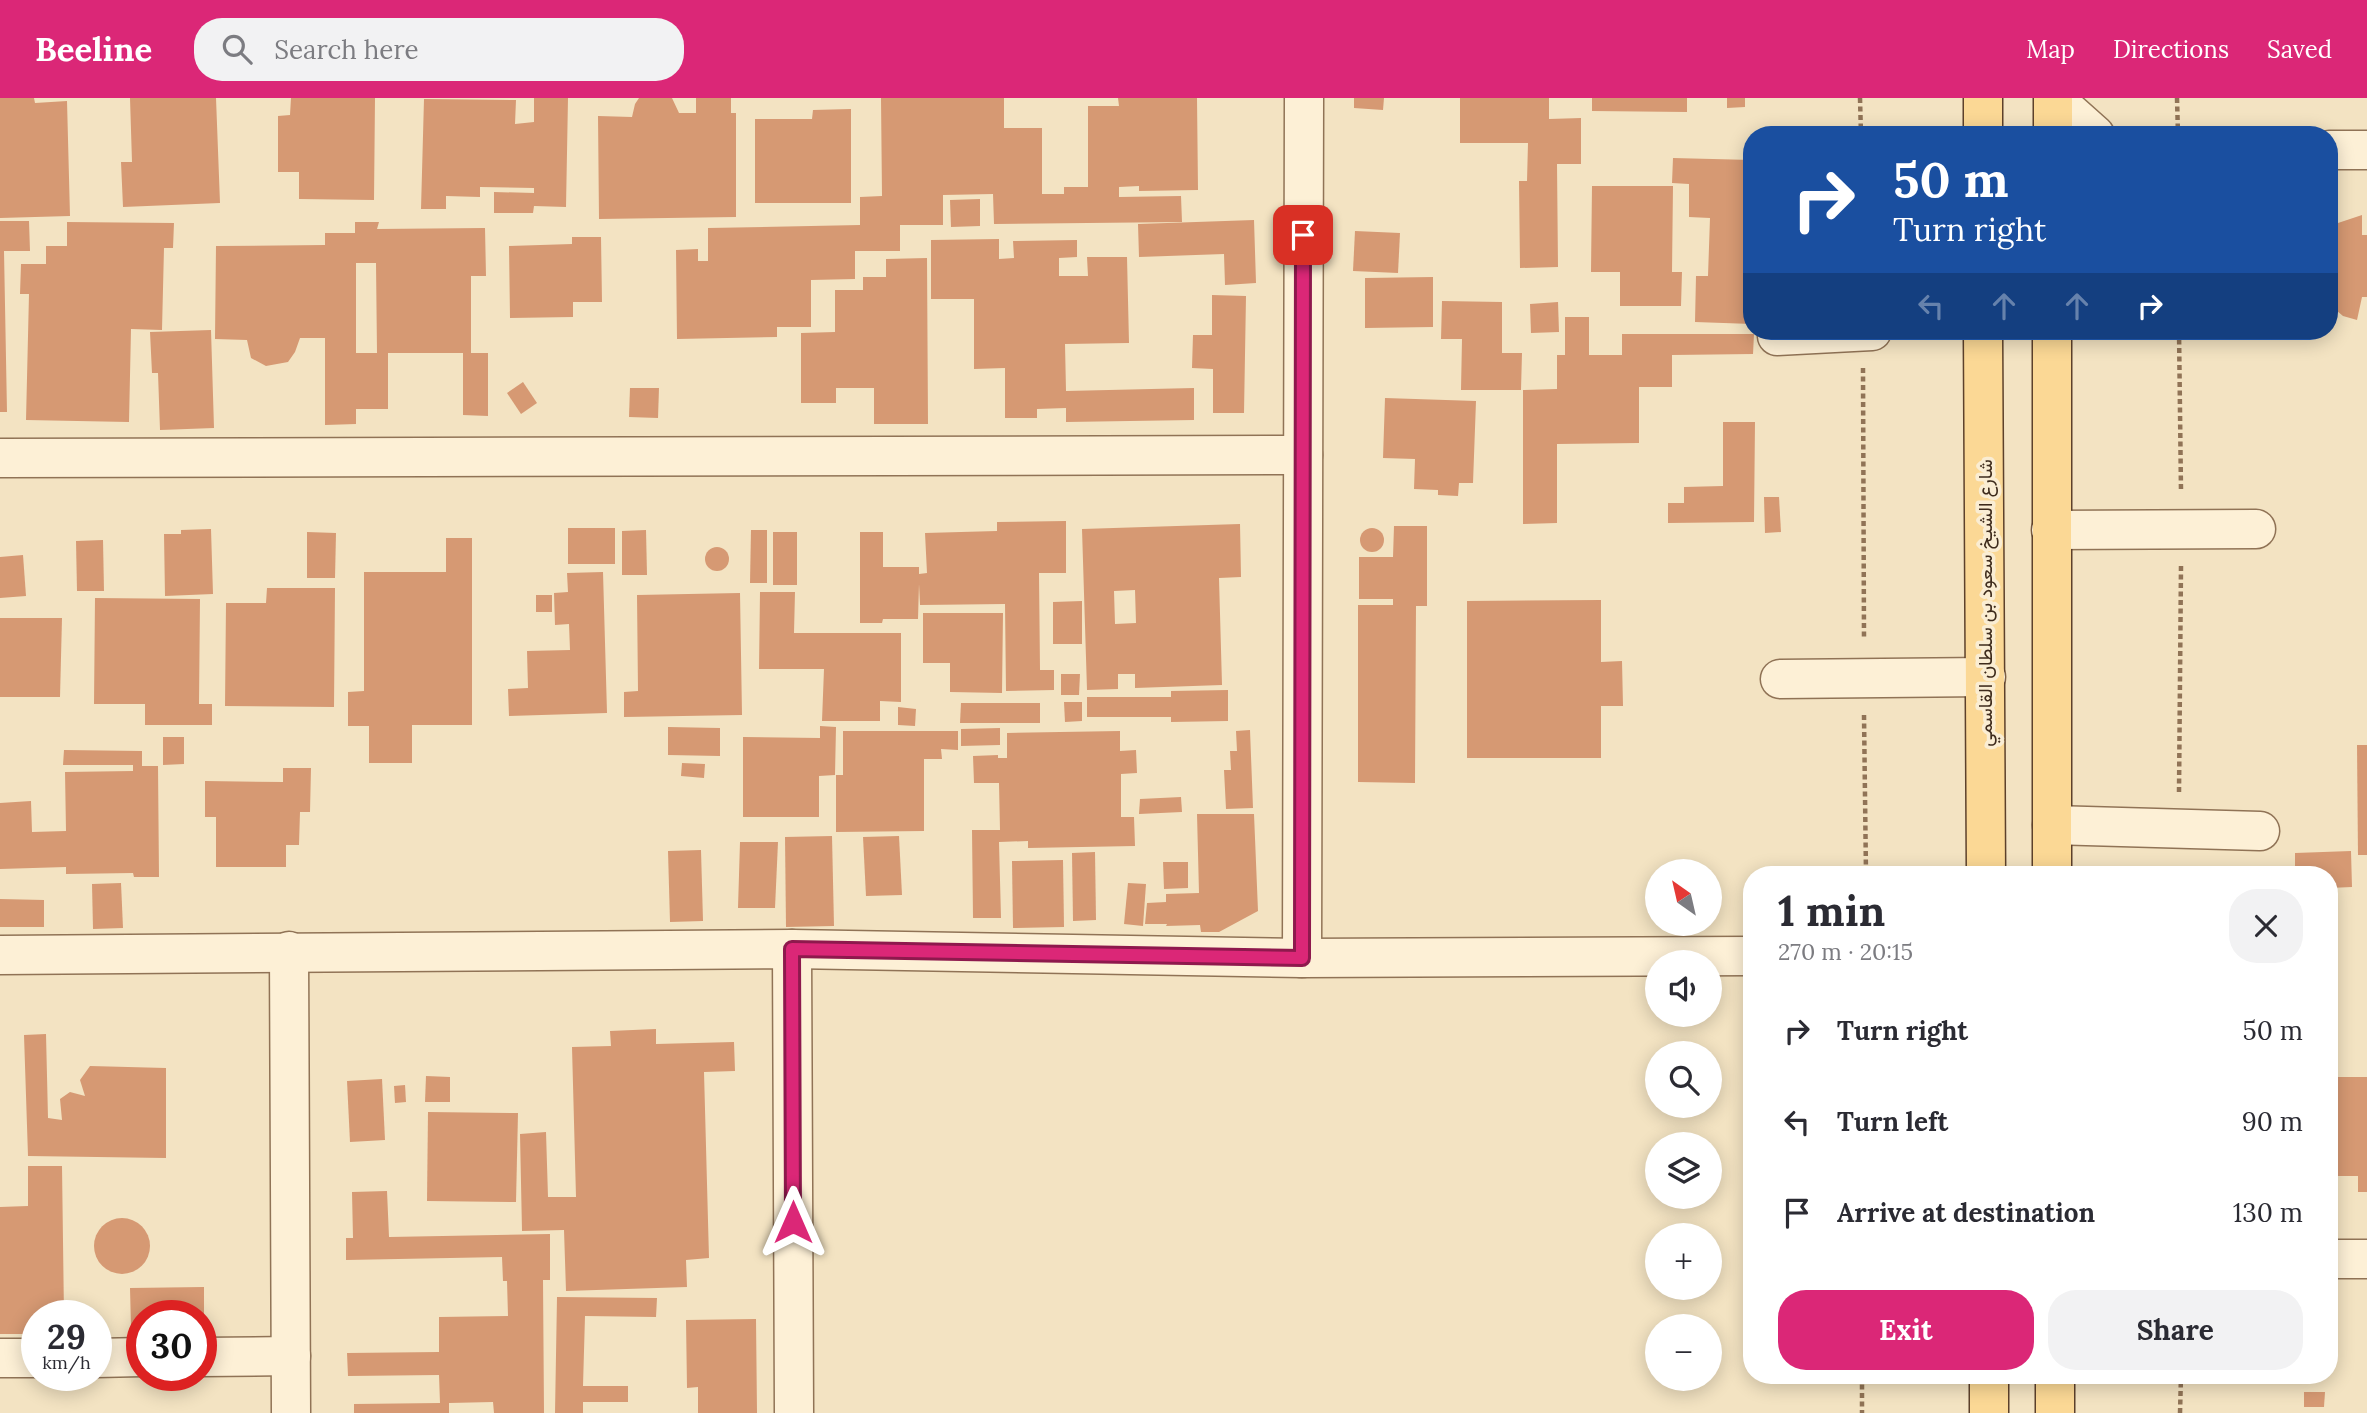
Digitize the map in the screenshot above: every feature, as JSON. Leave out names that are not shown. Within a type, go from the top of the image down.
[{"type":"main road","points":[[1983,98],[1983,126]]},
{"type":"main road","points":[[2053,98],[2053,126]]},
{"type":"main road","name":"شارع الشيخ سعود بن سلطان القاسمي","points":[[1983,340],[1986,866]]},
{"type":"main road","points":[[2052,340],[2052,866]]},
{"type":"main road","points":[[1989,1384],[1989,1413]]},
{"type":"main road","points":[[2055,1384],[2056,1413]]},
{"type":"street","points":[[1302,958],[1304,98]]},
{"type":"street","points":[[2059,98],[2067,110],[2085,126]]},
{"type":"street","points":[[2338,150],[2367,150]]},
{"type":"street","points":[[0,458],[1303,455]]},
{"type":"street","points":[[2051,530],[2256,529]]},
{"type":"street","points":[[1780,679],[1986,677]]},
{"type":"street","points":[[2052,825],[2260,831]]},
{"type":"street","points":[[792,949],[794,1413]]},
{"type":"street","points":[[0,955],[792,949],[1302,958],[1743,956]]},
{"type":"street","points":[[289,951],[291,1413]]},
{"type":"street","points":[[2338,1259],[2367,1259]]},
{"type":"street","points":[[217,1357],[291,1356]]},
{"type":"street","points":[[0,1358],[21,1358]]},
{"type":"path","points":[[1860,98],[1861,126]]},
{"type":"path","points":[[2177,98],[2178,126]]},
{"type":"path","points":[[1863,340],[1866,866]]},
{"type":"path","points":[[2178,829],[2181,530],[2179,340]]},
{"type":"path","points":[[1862,1384],[1862,1413]]},
{"type":"path","points":[[2180,1413],[2181,1384]]},
{"type":"building","points":[[0,98],[34,98],[35,103],[67,101],[70,216],[0,218]]},
{"type":"building","points":[[130,98],[216,98],[220,203],[123,207],[121,162],[132,162]]},
{"type":"building","points":[[291,98],[375,98],[374,200],[299,199],[299,172],[278,172],[278,116],[290,115]]},
{"type":"building","points":[[534,98],[568,98],[566,207],[534,206],[533,213],[494,213],[494,192],[534,193],[534,188],[480,187],[480,197],[446,196],[446,209],[421,209],[424,99],[516,100],[515,124],[534,122]]},
{"type":"building","points":[[639,98],[672,98],[679,113],[696,113],[696,98],[731,98],[731,113],[736,113],[736,217],[599,219],[598,116],[632,117]]},
{"type":"building","points":[[881,98],[1004,98],[1004,128],[1042,128],[1042,194],[1064,194],[1064,187],[1088,187],[1088,106],[1119,106],[1118,98],[1197,98],[1198,190],[1139,191],[1139,186],[1119,187],[1119,197],[1181,196],[1182,222],[994,224],[993,194],[943,195],[943,225],[900,225],[900,251],[855,251],[855,279],[811,280],[811,327],[777,327],[777,337],[677,339],[676,250],[698,249],[698,261],[708,261],[708,228],[860,225],[860,197],[882,196]]},
{"type":"building","points":[[1354,98],[1384,98],[1383,110],[1354,108]]},
{"type":"building","points":[[1460,98],[1549,98],[1549,119],[1581,118],[1581,164],[1557,164],[1558,267],[1520,268],[1519,181],[1527,181],[1528,143],[1460,143]]},
{"type":"building","points":[[1592,98],[1687,98],[1687,112],[1592,111]]},
{"type":"building","points":[[1727,98],[1745,98],[1745,107],[1727,108]]},
{"type":"building","points":[[851,109],[851,203],[755,203],[755,119],[812,119],[813,110]]},
{"type":"building","points":[[1673,158],[1743,160],[1743,324],[1695,322],[1696,276],[1708,276],[1710,218],[1689,217],[1689,184],[1672,183]]},
{"type":"building","points":[[1592,186],[1673,186],[1672,272],[1682,272],[1681,306],[1620,306],[1620,272],[1591,272]]},
{"type":"building","points":[[980,199],[980,226],[951,227],[950,200]]},
{"type":"building","points":[[2362,215],[2362,235],[2367,235],[2367,297],[2362,297],[2357,320],[2338,312],[2338,223]]},
{"type":"building","points":[[1254,220],[1256,283],[1225,285],[1224,254],[1139,257],[1138,224]]},
{"type":"building","points":[[0,221],[29,221],[30,251],[4,251],[7,412],[0,412]]},
{"type":"building","points":[[67,222],[174,223],[173,248],[164,248],[162,330],[131,329],[129,422],[26,420],[29,294],[20,294],[21,264],[46,264],[46,246],[67,246]]},
{"type":"building","points":[[355,222],[379,222],[377,229],[485,228],[486,276],[471,276],[471,353],[488,353],[488,416],[463,415],[463,353],[388,353],[388,409],[356,409],[356,424],[325,425],[325,338],[300,338],[288,362],[266,366],[251,358],[247,340],[215,339],[216,246],[325,245],[325,233],[355,233]],"holes":[[[356,263],[376,263],[377,353],[356,353]]]},
{"type":"building","points":[[1355,231],[1400,233],[1398,273],[1353,271]]},
{"type":"building","points":[[572,237],[601,237],[602,302],[573,302],[573,317],[510,318],[509,246],[572,244]]},
{"type":"building","points":[[999,239],[999,259],[1014,258],[1013,241],[1077,240],[1077,257],[1059,258],[1059,276],[1088,276],[1087,257],[1127,257],[1129,343],[1065,344],[1066,391],[1194,388],[1194,420],[1066,422],[1066,408],[1037,409],[1037,418],[1005,418],[1005,368],[974,369],[974,299],[931,299],[931,240]]},
{"type":"building","points":[[927,258],[928,424],[874,424],[874,388],[836,388],[836,403],[801,403],[801,333],[835,332],[835,290],[863,290],[863,277],[886,277],[886,259]]},
{"type":"building","points":[[1433,277],[1433,327],[1365,328],[1365,278]]},
{"type":"building","points":[[1212,295],[1246,296],[1244,413],[1213,413],[1213,369],[1192,368],[1193,335],[1212,335]]},
{"type":"building","points":[[1442,301],[1502,302],[1502,353],[1522,353],[1521,390],[1461,390],[1462,339],[1441,339]]},
{"type":"building","points":[[1558,302],[1559,332],[1531,333],[1530,304]]},
{"type":"building","points":[[1565,317],[1589,317],[1589,355],[1622,355],[1622,334],[1743,334],[1743,340],[1754,340],[1753,354],[1672,355],[1672,387],[1639,387],[1639,443],[1557,444],[1557,523],[1523,524],[1523,390],[1557,389],[1557,355],[1565,355]]},
{"type":"building","points":[[211,330],[214,428],[160,430],[158,373],[152,373],[150,332]]},
{"type":"building","points":[[523,382],[537,403],[521,414],[507,393]]},
{"type":"building","points":[[630,388],[659,388],[658,418],[629,417]]},
{"type":"building","points":[[1385,398],[1476,401],[1473,483],[1459,483],[1458,496],[1438,495],[1438,490],[1414,489],[1415,459],[1383,458]]},
{"type":"building","points":[[1723,422],[1755,422],[1754,522],[1668,523],[1668,503],[1684,503],[1684,487],[1723,486]]},
{"type":"building","points":[[1764,497],[1779,497],[1781,532],[1765,533]]},
{"type":"building","points":[[1066,521],[1066,573],[1039,573],[1040,670],[1054,670],[1054,690],[1006,691],[1005,604],[920,605],[919,584],[918,619],[883,619],[882,623],[860,623],[860,532],[883,532],[883,567],[919,567],[919,574],[927,573],[925,533],[997,531],[997,522]]},
{"type":"building","points":[[1240,524],[1241,577],[1219,578],[1222,685],[1135,688],[1135,674],[1118,674],[1118,689],[1087,690],[1082,529]],"holes":[[[1135,590],[1136,623],[1115,624],[1114,591]]]},
{"type":"building","points":[[1394,526],[1427,526],[1427,606],[1416,606],[1415,783],[1358,782],[1358,605],[1393,605],[1393,599],[1359,599],[1359,557],[1393,557]]},
{"type":"building","points":[[568,528],[615,528],[615,564],[568,564]]},
{"type":"building","points":[[1367,528],[1377,528],[1384,535],[1384,545],[1377,552],[1367,552],[1360,545],[1360,535]]},
{"type":"building","points":[[211,529],[213,594],[165,596],[164,534],[181,534],[181,530]]},
{"type":"building","points":[[646,530],[647,575],[622,575],[622,531]]},
{"type":"building","points":[[751,530],[767,530],[767,583],[750,583]]},
{"type":"building","points":[[307,532],[336,533],[335,578],[307,578]]},
{"type":"building","points":[[773,532],[797,532],[797,585],[773,585]]},
{"type":"building","points":[[446,538],[472,538],[472,725],[412,725],[412,763],[369,763],[369,726],[348,726],[348,692],[364,691],[364,572],[446,572]]},
{"type":"building","points":[[103,540],[104,591],[77,591],[76,541]]},
{"type":"building","points":[[717,547],[726,550],[729,559],[726,568],[717,571],[708,568],[705,559],[708,550]]},
{"type":"building","points":[[23,555],[26,596],[0,598],[0,557]]},
{"type":"building","points":[[603,572],[607,713],[509,716],[508,689],[528,688],[527,651],[570,650],[569,624],[555,625],[554,593],[568,592],[567,573]]},
{"type":"building","points":[[267,588],[335,588],[334,707],[225,706],[226,603],[266,603]]},
{"type":"building","points":[[760,592],[795,592],[794,633],[901,633],[901,702],[880,701],[880,721],[822,721],[824,669],[759,669]]},
{"type":"building","points":[[740,593],[742,715],[624,717],[624,692],[638,691],[637,595]]},
{"type":"building","points":[[536,595],[552,595],[552,612],[536,612]]},
{"type":"building","points":[[95,598],[200,599],[199,704],[212,704],[212,725],[145,725],[145,704],[94,704]]},
{"type":"building","points":[[1601,600],[1601,662],[1622,661],[1623,706],[1601,706],[1601,758],[1467,758],[1467,601]]},
{"type":"building","points":[[1082,601],[1082,644],[1053,644],[1053,602]]},
{"type":"building","points":[[923,613],[1003,613],[1002,693],[950,692],[950,663],[923,663]]},
{"type":"building","points":[[0,618],[62,618],[60,697],[0,697]]},
{"type":"building","points":[[1061,674],[1080,674],[1079,695],[1061,695]]},
{"type":"building","points":[[1228,690],[1228,721],[1171,722],[1171,717],[1087,717],[1087,697],[1171,697],[1171,691]]},
{"type":"building","points":[[1064,702],[1082,702],[1082,721],[1065,722]]},
{"type":"building","points":[[961,703],[1040,703],[1040,723],[960,723]]},
{"type":"building","points":[[898,707],[916,709],[915,726],[898,725]]},
{"type":"building","points":[[820,726],[836,727],[835,775],[819,776],[819,817],[743,817],[743,737],[820,738]]},
{"type":"building","points":[[668,727],[720,728],[720,756],[668,755]]},
{"type":"building","points":[[1000,728],[1000,745],[961,746],[961,729]]},
{"type":"building","points":[[1250,730],[1253,808],[1226,809],[1224,770],[1231,770],[1230,751],[1237,751],[1236,731]]},
{"type":"building","points":[[843,731],[958,731],[958,750],[941,749],[942,759],[924,759],[924,831],[836,832],[836,775],[843,775]]},
{"type":"building","points":[[1120,731],[1120,751],[1136,750],[1137,773],[1121,774],[1121,817],[1134,817],[1135,846],[1028,848],[1028,841],[999,842],[1001,918],[973,918],[972,830],[1000,830],[999,783],[974,783],[973,756],[998,755],[998,758],[1007,758],[1007,733]]},
{"type":"building","points":[[163,737],[184,737],[184,764],[163,765]]},
{"type":"building","points":[[2357,745],[2367,745],[2367,855],[2358,855]]},
{"type":"building","points":[[64,750],[142,751],[142,766],[158,766],[159,877],[134,877],[133,873],[66,874],[66,867],[0,869],[0,803],[31,801],[32,832],[66,831],[65,772],[133,771],[133,765],[63,765]]},
{"type":"building","points":[[682,763],[705,764],[704,778],[681,776]]},
{"type":"building","points":[[283,768],[311,768],[310,812],[300,812],[299,845],[286,845],[286,867],[216,867],[216,817],[205,817],[205,781],[283,782]]},
{"type":"building","points":[[1181,797],[1182,812],[1139,814],[1140,799]]},
{"type":"building","points":[[1197,814],[1254,814],[1258,911],[1219,932],[1201,932],[1200,925],[1145,924],[1147,903],[1166,902],[1166,894],[1199,893]]},
{"type":"building","points":[[832,836],[834,926],[786,927],[785,837]]},
{"type":"building","points":[[899,836],[902,895],[866,896],[863,837]]},
{"type":"building","points":[[740,842],[778,842],[775,908],[738,908]]},
{"type":"building","points":[[701,850],[703,921],[670,922],[668,851]]},
{"type":"building","points":[[2351,851],[2352,887],[2338,888],[2338,866],[2295,866],[2295,853]]},
{"type":"building","points":[[1095,852],[1096,920],[1073,921],[1072,853]]},
{"type":"building","points":[[1063,860],[1064,927],[1013,928],[1012,861]]},
{"type":"building","points":[[1163,862],[1188,862],[1188,888],[1164,889]]},
{"type":"building","points":[[121,883],[123,928],[93,929],[92,884]]},
{"type":"building","points":[[1128,883],[1146,884],[1143,926],[1124,924]]},
{"type":"building","points":[[0,899],[44,900],[44,927],[0,927]]},
{"type":"building","points":[[656,1029],[656,1044],[734,1042],[735,1071],[704,1072],[709,1258],[686,1260],[687,1287],[566,1291],[564,1230],[522,1231],[520,1134],[546,1132],[548,1197],[576,1197],[572,1047],[611,1046],[610,1031]]},
{"type":"building","points":[[46,1034],[48,1118],[62,1120],[60,1099],[70,1092],[85,1096],[80,1080],[90,1066],[166,1068],[166,1158],[28,1156],[24,1035]]},
{"type":"building","points":[[426,1076],[450,1077],[450,1102],[425,1102]]},
{"type":"building","points":[[2338,1077],[2367,1077],[2367,1192],[2358,1192],[2358,1176],[2338,1176]]},
{"type":"building","points":[[382,1079],[385,1140],[350,1142],[347,1081]]},
{"type":"building","points":[[405,1085],[406,1102],[395,1103],[394,1086]]},
{"type":"building","points":[[428,1112],[518,1113],[516,1202],[427,1201]]},
{"type":"building","points":[[28,1166],[62,1166],[64,1300],[21,1300],[21,1334],[0,1334],[0,1207],[28,1206]]},
{"type":"building","points":[[387,1191],[389,1237],[550,1234],[550,1280],[543,1280],[544,1413],[494,1413],[493,1402],[449,1403],[449,1413],[354,1413],[354,1404],[440,1403],[439,1375],[348,1376],[347,1353],[439,1352],[439,1317],[508,1316],[507,1281],[503,1281],[502,1257],[346,1260],[346,1238],[353,1238],[352,1192]]},
{"type":"building","points":[[122,1218],[133,1220],[142,1226],[148,1235],[148,1257],[142,1266],[133,1272],[122,1274],[111,1272],[102,1266],[96,1257],[94,1246],[96,1235],[102,1226],[111,1220]]},
{"type":"building","points":[[204,1287],[204,1300],[130,1300],[130,1288]]},
{"type":"building","points":[[557,1297],[657,1298],[656,1317],[585,1316],[583,1386],[628,1386],[628,1402],[583,1402],[583,1413],[555,1413]]},
{"type":"building","points":[[756,1319],[757,1413],[698,1413],[698,1387],[687,1388],[686,1320]]},
{"type":"building","points":[[2304,1392],[2325,1392],[2324,1407],[2304,1407]]},
{"type":"route","points":[[793,1222],[792,949],[1302,958],[1303,235]]}]
